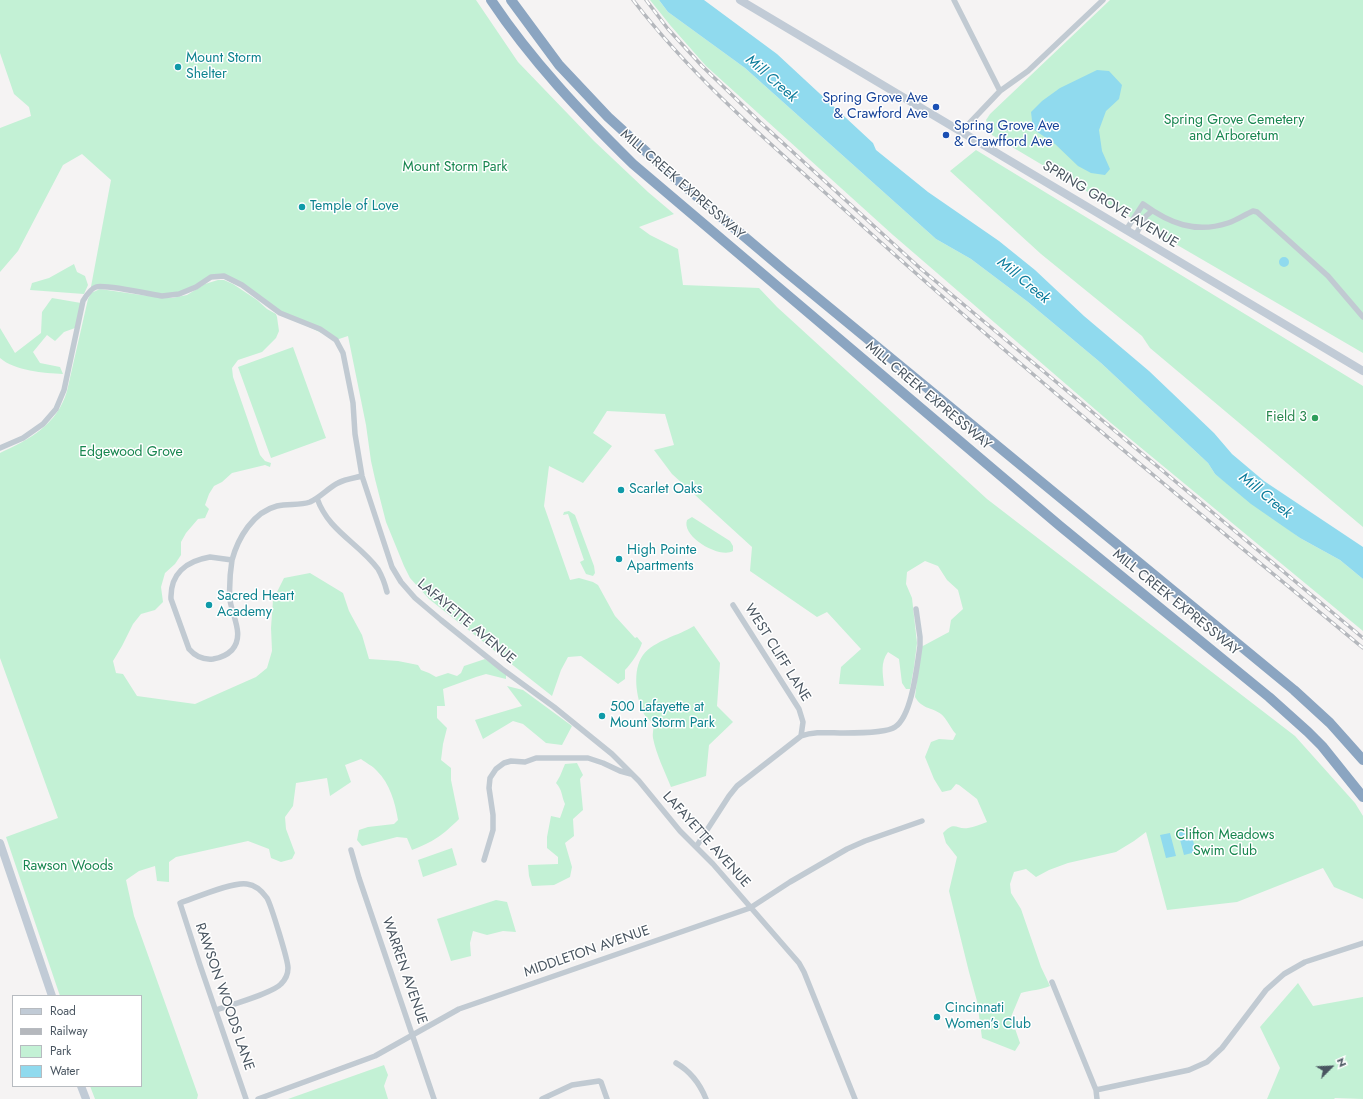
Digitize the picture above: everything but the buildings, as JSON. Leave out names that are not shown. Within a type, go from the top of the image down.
[{"type":"highway","name":"MILL CREEK EXPRESSWAY","points":[[490,0],[508,26],[546,73],[584,116],[633,164],[1060,526],[1269,697],[1322,746],[1363,796]]},
{"type":"highway","name":"MILL CREEK EXPRESSWAY","points":[[511,0],[559,64],[608,117],[675,178],[1294,690],[1330,723],[1363,760]]},
{"type":"main road","name":"SPRING GROVE AVENUE","points":[[740,0],[1363,372]]},
{"type":"main road","points":[[0,843],[52,995]]},
{"type":"main road","points":[[82,1087],[86,1099]]},
{"type":"street","points":[[954,0],[1000,91]]},
{"type":"street","points":[[962,132],[1000,91],[1028,71],[1103,0]]},
{"type":"street","points":[[1126,230],[1143,204],[1152,211],[1175,223],[1201,227],[1216,226],[1228,223],[1253,211],[1257,212],[1328,276],[1363,317]]},
{"type":"street","points":[[1134,236],[1146,216],[1152,211]]},
{"type":"street","name":"LAFAYETTE AVENUE","points":[[0,448],[23,438],[43,424],[56,409],[64,390],[83,301],[96,287],[109,287],[170,296],[188,291],[206,279],[218,276],[230,278],[280,313],[320,329],[336,340],[343,353],[353,403],[355,434],[362,476],[392,568],[401,582],[416,598],[502,669],[554,707],[612,754],[632,774],[680,831],[713,864],[799,963],[855,1099]]},
{"type":"street","points":[[232,560],[210,556],[193,561],[180,571],[172,583],[171,599],[188,647],[194,655],[198,657],[212,659],[222,657],[231,651],[237,640],[238,631],[230,600],[232,560],[235,548],[240,538],[249,526],[268,509],[276,506],[304,504],[317,498],[338,483],[362,476]]},
{"type":"street","points":[[317,498],[321,509],[333,525],[377,568],[387,592]]},
{"type":"street","name":"WEST CLIFF LANE","points":[[733,605],[799,709],[803,722],[801,736]]},
{"type":"street","points":[[696,846],[737,786],[801,736],[808,733],[817,732],[865,733],[889,730],[895,727],[902,720],[910,704],[920,646],[916,609]]},
{"type":"street","points":[[484,860],[494,830],[489,788],[490,778],[496,769],[504,763],[511,761],[525,762],[536,758],[588,758],[620,771],[632,774]]},
{"type":"street","name":"MIDDLETON AVENUE","points":[[258,1099],[376,1056],[412,1034],[459,1009],[750,908],[790,882],[847,849],[922,821]]},
{"type":"street","name":"WARREN AVENUE","points":[[351,850],[359,878],[434,1099]]},
{"type":"street","name":"RAWSON WOODS LANE","points":[[216,1010],[275,989],[284,980],[287,974],[288,962],[268,901],[262,891],[254,886],[241,883],[234,884],[180,903],[200,965],[246,1099]]},
{"type":"street","points":[[1096,1090],[1198,1067],[1222,1048],[1266,990],[1284,974],[1305,962],[1363,943]]},
{"type":"street","points":[[1052,982],[1096,1090],[1097,1099]]},
{"type":"street","points":[[676,1063],[691,1074],[706,1099]]},
{"type":"street","points":[[542,1099],[572,1085],[599,1081],[601,1082],[607,1099]]},
{"type":"green space","points":[[0,0],[476,0],[518,62],[594,141],[648,192],[674,214],[639,227],[650,235],[678,249],[683,285],[759,288],[777,307],[987,499],[1295,736],[1355,803],[1363,816],[1363,899],[1334,887],[1323,868],[1237,902],[1167,910],[1146,832],[1116,852],[1068,863],[1049,870],[1036,877],[1026,869],[1014,872],[1010,884],[1011,893],[1021,909],[1041,967],[1050,986],[1021,993],[1011,1017],[1020,1043],[1015,1051],[982,1038],[977,1001],[949,891],[957,857],[946,843],[943,833],[953,826],[968,828],[987,822],[977,799],[956,784],[951,790],[942,792],[934,779],[925,757],[931,742],[939,739],[953,740],[956,734],[941,714],[924,706],[915,697],[921,647],[949,632],[951,620],[963,609],[958,590],[947,580],[938,566],[925,561],[907,572],[906,584],[912,598],[917,643],[910,689],[906,689],[902,683],[899,659],[888,652],[885,656],[883,664],[884,686],[839,684],[841,667],[861,649],[827,612],[817,617],[750,571],[752,547],[672,474],[654,450],[674,445],[665,414],[607,411],[593,433],[612,446],[583,483],[549,466],[544,506],[570,580],[579,578],[598,585],[615,616],[635,638],[637,637],[642,643],[635,657],[625,670],[625,679],[618,684],[581,656],[568,657],[561,670],[552,696],[429,599],[410,578],[386,522],[371,461],[366,425],[348,336],[336,340],[280,313],[254,293],[218,276],[196,287],[170,296],[96,287],[90,292],[111,180],[82,154],[63,165],[18,251],[0,272],[0,128],[31,116],[29,107],[14,94],[0,53]]},
{"type":"green space","points":[[650,0],[659,0],[668,12],[745,68],[936,239],[971,259],[1028,302],[1101,363],[1208,463],[1215,474],[1300,538],[1340,560],[1363,579],[1363,631],[1111,423],[893,235],[706,66]]},
{"type":"green space","name":"Spring Grove Cemetery and Arboretum","points":[[1110,0],[1363,0],[1363,353],[992,135],[986,120],[990,114]]},
{"type":"green space","points":[[976,150],[1363,386],[1363,527],[1150,348],[1142,336],[1041,254],[950,171]]},
{"type":"green space","points":[[74,264],[77,272],[85,276],[88,285],[84,294],[30,290],[32,283],[49,278]]},
{"type":"green space","points":[[218,280],[224,280],[233,284],[276,314],[279,331],[276,338],[262,352],[238,360],[232,368],[233,377],[260,455],[265,461],[271,463],[270,467],[265,465],[232,473],[222,482],[214,486],[205,505],[209,509],[205,518],[198,519],[186,533],[181,542],[181,555],[175,564],[165,573],[161,587],[163,602],[155,610],[141,614],[133,624],[113,661],[116,673],[123,674],[137,696],[195,704],[256,677],[267,668],[272,651],[271,628],[273,600],[284,578],[310,573],[343,593],[349,611],[362,635],[369,659],[398,661],[418,665],[421,670],[436,677],[448,673],[457,676],[461,673],[464,666],[485,659],[506,674],[506,679],[486,674],[443,689],[445,706],[437,706],[437,718],[447,728],[441,760],[451,768],[451,780],[459,819],[443,834],[432,841],[412,850],[407,838],[397,837],[362,846],[357,840],[359,830],[368,827],[394,824],[398,820],[389,787],[382,776],[375,769],[361,759],[345,765],[351,782],[330,796],[327,778],[296,783],[293,806],[285,817],[286,829],[295,853],[292,859],[281,862],[271,858],[269,849],[248,841],[176,857],[169,862],[169,882],[157,881],[155,866],[139,871],[126,880],[134,916],[198,1095],[197,1099],[95,1099],[90,1087],[142,1087],[142,995],[60,995],[6,837],[58,818],[0,658],[0,453],[41,430],[57,413],[67,391],[88,299],[91,293],[100,289],[172,298],[187,295],[205,284]]},
{"type":"green space","points":[[52,298],[81,303],[75,328],[64,332],[55,341],[47,335],[33,352],[40,363],[60,367],[63,374],[22,369],[0,358],[0,328],[15,353],[41,333],[42,312]]},
{"type":"green space","points":[[293,347],[326,438],[271,458],[238,367]]},
{"type":"green space","points":[[569,511],[575,515],[594,566],[595,573],[593,576],[586,574],[580,562],[584,560],[568,514],[563,515],[564,512]]},
{"type":"green space","points":[[692,517],[730,541],[733,546],[733,551],[727,553],[719,552],[703,545],[695,539],[687,527],[687,520]]},
{"type":"green space","points":[[694,626],[720,663],[717,706],[733,722],[709,745],[706,776],[671,787],[654,744],[651,721],[644,714],[639,700],[636,684],[637,668],[643,655],[648,650],[660,642]]},
{"type":"green space","points":[[507,686],[523,690],[572,726],[562,745],[546,743],[523,724],[513,721],[483,739],[475,720],[522,706]]},
{"type":"green space","points":[[577,763],[583,775],[580,779],[583,810],[573,819],[574,836],[565,843],[572,867],[570,877],[554,885],[532,886],[528,865],[558,864],[558,857],[547,848],[547,837],[551,816],[560,818],[565,804],[561,791],[556,783],[565,764]]},
{"type":"green space","points":[[452,848],[457,865],[423,877],[418,860]]},
{"type":"green space","points":[[496,900],[507,902],[516,932],[503,931],[487,935],[473,931],[470,943],[471,956],[451,961],[437,919]]},
{"type":"green space","points":[[1298,983],[1313,1006],[1363,997],[1363,1099],[1267,1099],[1280,1068],[1260,1027]]},
{"type":"green space","points":[[384,1065],[388,1075],[384,1086],[388,1099],[288,1099]]},
{"type":"water","name":"Mill Creek","points":[[659,0],[704,0],[777,54],[873,143],[876,150],[928,192],[999,241],[1035,270],[1084,316],[1149,371],[1214,433],[1232,454],[1264,481],[1363,547],[1363,579],[1340,560],[1300,538],[1251,504],[1215,474],[1208,463],[1101,363],[1028,302],[971,259],[936,239],[745,68],[668,12]]},
{"type":"water","points":[[1097,70],[1109,71],[1122,85],[1119,99],[1106,111],[1099,130],[1102,151],[1110,169],[1105,175],[1091,173],[1078,166],[1055,144],[1033,129],[1031,112],[1042,101],[1060,88]]},
{"type":"water","points":[[1282,257],[1286,257],[1288,258],[1288,266],[1282,267],[1279,264],[1279,260]]},
{"type":"water","points":[[1190,829],[1196,852],[1184,855],[1178,832]]},
{"type":"water","points":[[1170,833],[1176,856],[1166,858],[1160,835]]},
{"type":"railway","points":[[633,0],[659,32],[715,92],[867,230],[989,337],[1363,648]]},
{"type":"railway","points":[[646,0],[668,29],[702,66],[760,122],[921,269],[1363,638]]},
{"type":"place","name":"Mount Storm Shelter","points":[[178,67]]},
{"type":"place","name":"Spring Grove Ave & Crawford Ave","points":[[936,107]]},
{"type":"place","name":"Spring Grove Ave & Crawfford Ave","points":[[946,135]]},
{"type":"place","name":"Temple of Love","points":[[302,207]]},
{"type":"place","name":"Field 3","points":[[1315,418]]},
{"type":"place","name":"Scarlet Oaks","points":[[621,490]]},
{"type":"place","name":"High Pointe Apartments","points":[[619,559]]},
{"type":"place","name":"Sacred Heart Academy","points":[[209,605]]},
{"type":"place","name":"500 Lafayette at Mount Storm Park","points":[[602,716]]},
{"type":"place","name":"Cincinnati Women’s Club","points":[[937,1017]]},
{"type":"park label","name":"Mount Storm Park","points":[[455,168]]},
{"type":"park label","name":"Edgewood Grove","points":[[131,453]]},
{"type":"park label","name":"Clifton Meadows Swim Club","points":[[1225,844]]},
{"type":"park label","name":"Rawson Woods","points":[[68,867]]}]
